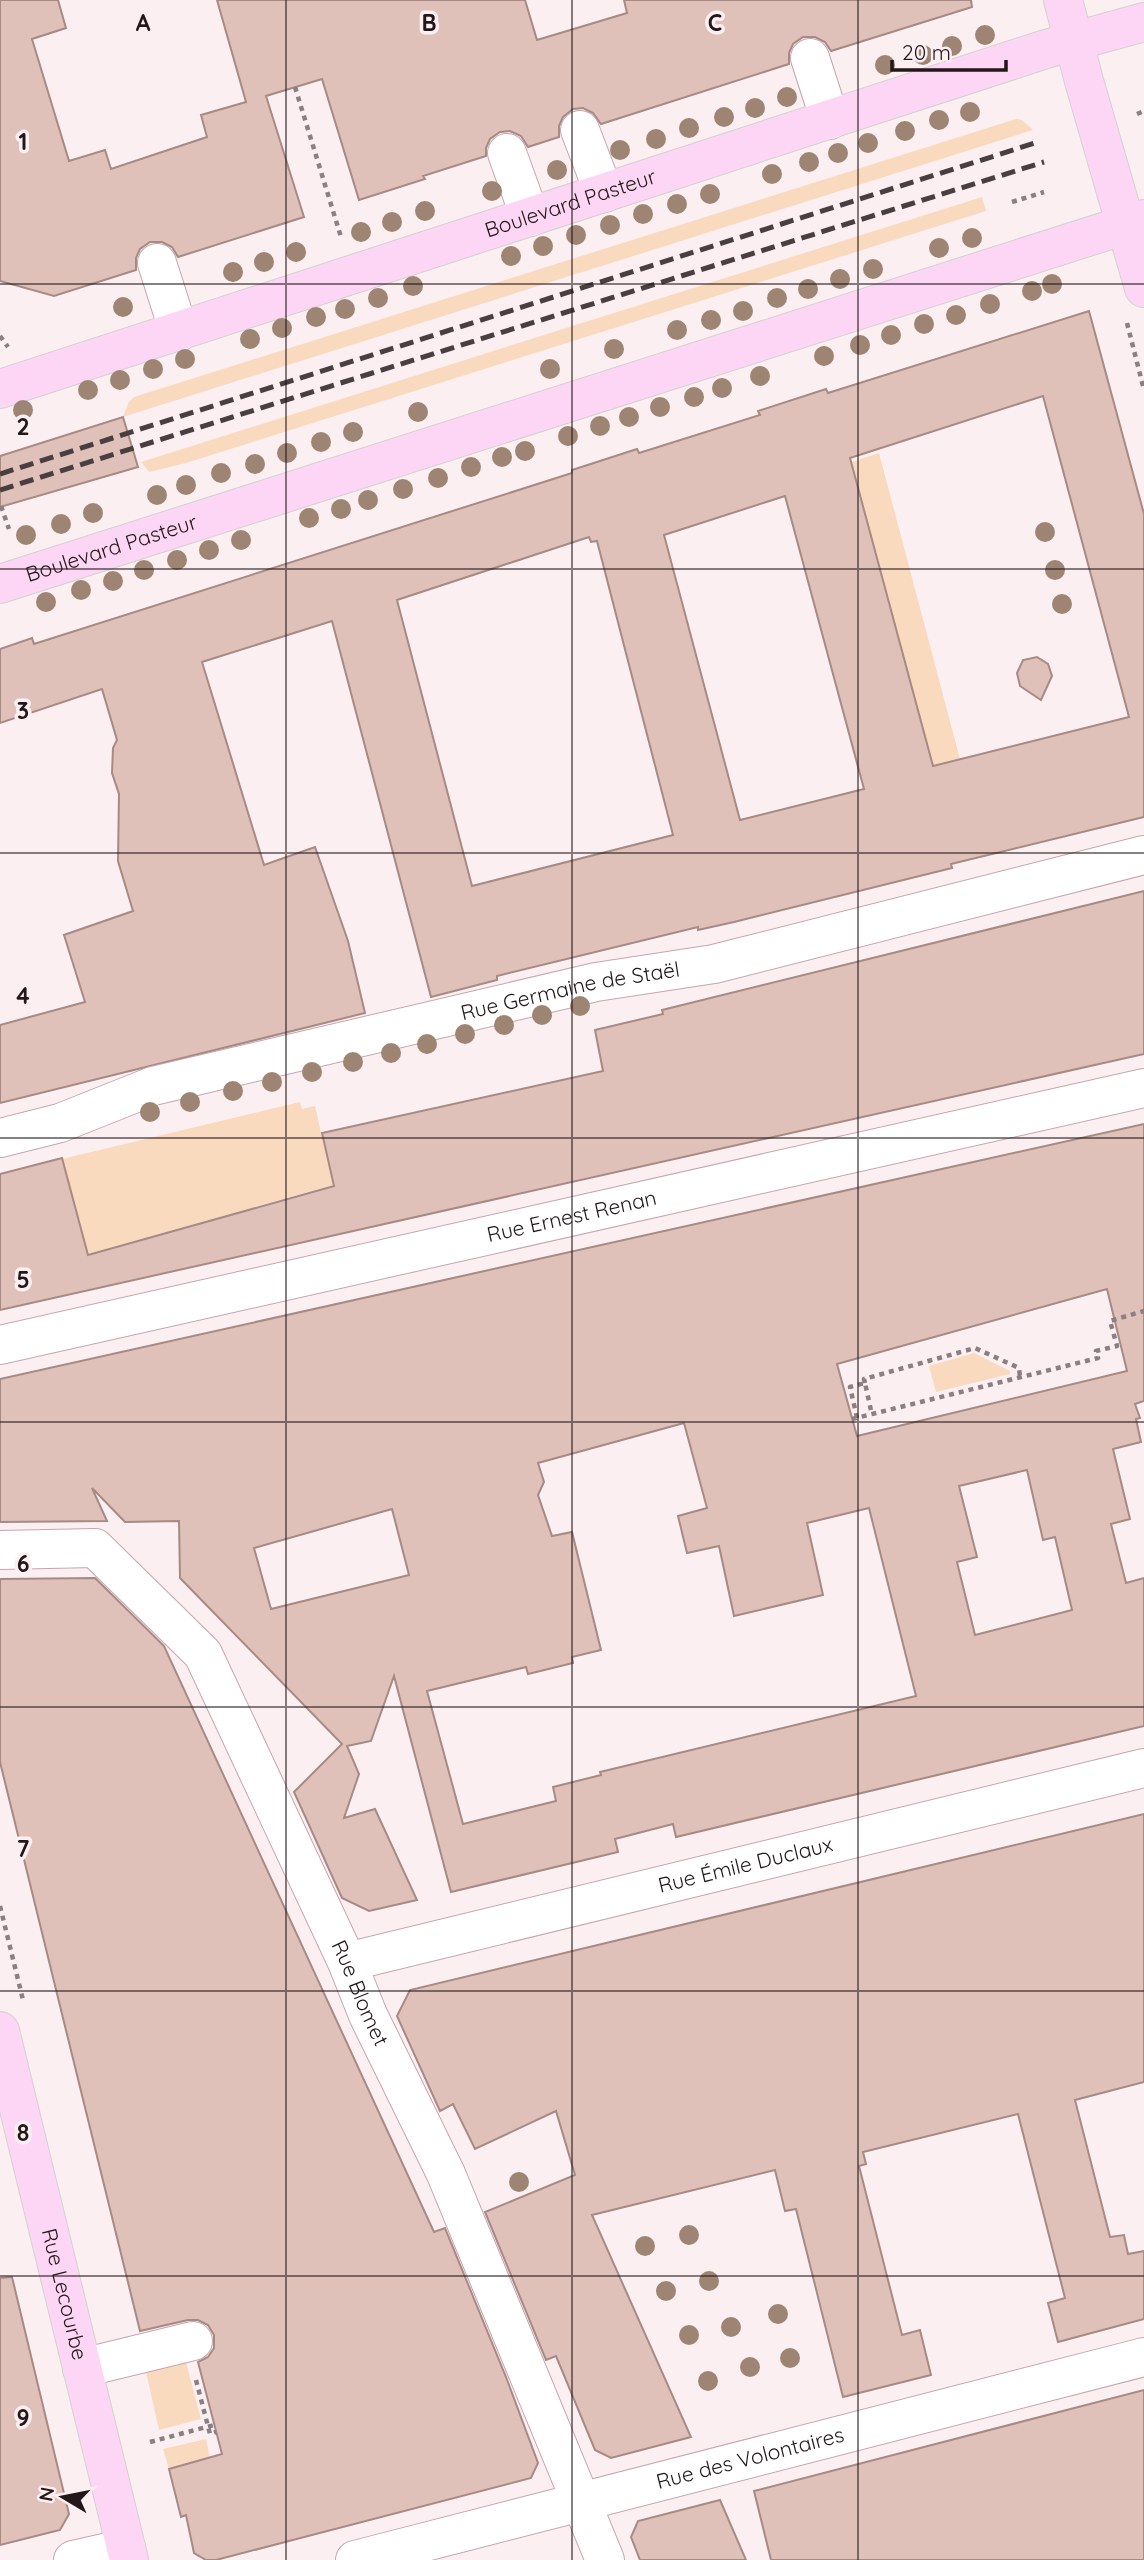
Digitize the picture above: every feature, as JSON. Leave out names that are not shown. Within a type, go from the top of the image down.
[{"type":"main road","points":[[1063,0],[1073,42],[1134,222],[1144,288]]},
{"type":"main road","name":"Boulevard Pasteur","points":[[0,389],[1073,42],[1144,22]]},
{"type":"main road","name":"Boulevard Pasteur","points":[[0,584],[1134,222]]},
{"type":"main road","name":"Rue Lecourbe","points":[[0,2031],[127,2554]]},
{"type":"street","points":[[810,58],[830,120]]},
{"type":"street","points":[[580,130],[604,193]]},
{"type":"street","points":[[507,153],[530,217]]},
{"type":"street","points":[[157,263],[178,332]]},
{"type":"street","name":"Rue Germaine de Staël","points":[[0,1138],[60,1123],[153,1086],[596,982],[714,964],[1144,855]]},
{"type":"street","name":"Rue Ernest Renan","points":[[0,1345],[1144,1088]]},
{"type":"street","name":"Rue Blomet","points":[[0,1550],[95,1548],[202,1654],[347,1962],[368,2015],[451,2185],[605,2560]]},
{"type":"street","name":"Rue Émile Duclaux","points":[[347,1962],[1144,1768]]},
{"type":"street","points":[[82,2368],[190,2342]]},
{"type":"street","name":"Rue des Volontaires","points":[[355,2560],[1144,2357]]},
{"type":"street","points":[[73,2560],[127,2554]]},
{"type":"path","points":[[295,87],[345,248]]},
{"type":"path","points":[[1136,114],[1144,111]]},
{"type":"path","points":[[1012,202],[1044,192]]},
{"type":"path","points":[[1,506],[9,529]]},
{"type":"path","points":[[865,1383],[850,1387],[855,1418],[1098,1358],[1096,1351],[1117,1346],[1110,1321],[1144,1311]]},
{"type":"path","points":[[872,1415],[864,1379],[975,1348],[1019,1368],[1020,1377]]},
{"type":"path","points":[[190,2342],[211,2426],[210,2434],[216,2432]]},
{"type":"path","points":[[149,2442],[211,2426]]},
{"type":"shaded area","points":[[1016,119],[1022,120],[1033,130],[123,417],[134,397]]},
{"type":"shaded area","points":[[982,197],[986,211],[186,463],[149,472],[141,462]]},
{"type":"shaded area","points":[[879,453],[960,759],[933,765],[851,462]]},
{"type":"shaded area","points":[[300,1102],[302,1109],[315,1106],[333,1185],[88,1254],[62,1159]]},
{"type":"shaded area","points":[[974,1353],[1010,1371],[1010,1374],[936,1392],[929,1366]]},
{"type":"shaded area","points":[[186,2362],[201,2419],[159,2430],[146,2372]]},
{"type":"shaded area","points":[[206,2439],[210,2458],[169,2469],[163,2449]]},
{"type":"building","points":[[0,0],[58,0],[66,28],[32,39],[69,161],[105,150],[111,169],[207,137],[201,115],[246,102],[217,0],[525,0],[537,40],[627,13],[624,0],[971,0],[972,7],[831,51],[825,42],[815,37],[803,37],[793,44],[789,53],[789,64],[601,124],[593,113],[583,108],[573,109],[563,117],[559,126],[559,137],[528,147],[521,136],[510,131],[500,132],[490,139],[486,156],[359,200],[322,79],[266,96],[304,217],[178,257],[172,247],[162,242],[150,242],[140,249],[136,258],[136,270],[54,296],[0,281]]},
{"type":"building","points":[[1089,311],[1144,514],[1144,817],[951,864],[952,868],[734,922],[698,930],[698,927],[497,976],[497,980],[431,997],[332,621],[202,662],[264,865],[315,847],[348,941],[365,1013],[0,1103],[0,1025],[85,1002],[64,935],[133,911],[118,861],[119,794],[112,773],[113,748],[117,740],[102,689],[0,723],[0,649],[32,638],[34,644],[572,473],[572,470],[637,449],[639,453],[760,415],[758,411],[826,389],[828,393]],"holes":[[[1043,396],[1129,717],[933,766],[850,458]],[[785,496],[864,789],[740,820],[664,535]],[[589,537],[591,542],[597,541],[673,835],[472,886],[397,600]]]},
{"type":"building","points":[[123,417],[138,467],[0,507],[0,456]]},
{"type":"building","points":[[1037,657],[1048,664],[1052,676],[1041,700],[1020,686],[1017,673],[1023,660]]},
{"type":"building","points":[[1144,891],[1144,1054],[0,1310],[0,1174],[62,1158],[88,1255],[334,1186],[322,1133],[603,1071],[595,1030],[663,1014],[662,1010]]},
{"type":"building","points":[[1144,1124],[1144,1401],[1135,1404],[1140,1418],[1136,1419],[1141,1442],[1113,1449],[1130,1519],[1111,1524],[1126,1583],[1144,1578],[1144,1726],[676,1837],[673,1824],[615,1839],[618,1852],[451,1892],[394,1676],[371,1741],[347,1746],[359,1774],[344,1818],[375,1809],[417,1900],[369,1911],[342,1898],[294,1792],[342,1744],[180,1578],[179,1521],[125,1522],[92,1488],[107,1521],[0,1522],[0,1379]],"holes":[[[1107,1289],[1127,1371],[857,1436],[837,1364]],[[684,1423],[707,1508],[678,1516],[687,1553],[719,1546],[734,1616],[823,1595],[807,1523],[869,1508],[916,1696],[600,1772],[601,1775],[553,1787],[556,1801],[463,1824],[427,1691],[526,1667],[528,1674],[573,1663],[572,1657],[601,1650],[572,1532],[552,1536],[538,1495],[544,1482],[538,1463]],[[1027,1470],[1043,1540],[1055,1537],[1072,1610],[975,1635],[957,1562],[977,1557],[959,1486]],[[392,1509],[409,1575],[271,1609],[254,1548]]]},
{"type":"building","points":[[95,1578],[164,1646],[434,2232],[445,2228],[538,2463],[531,2478],[216,2560],[206,2560],[194,2553],[186,2515],[181,2517],[169,2469],[222,2454],[198,2362],[208,2357],[214,2348],[214,2335],[208,2325],[198,2320],[140,2331],[0,1762],[0,1579]]},
{"type":"building","points":[[1144,1814],[1144,2082],[1075,2100],[1110,2237],[1124,2235],[1128,2254],[1144,2251],[1144,2319],[1058,2342],[1048,2303],[1065,2298],[1018,2114],[863,2152],[866,2164],[859,2166],[902,2335],[920,2330],[931,2375],[843,2397],[796,2209],[785,2211],[775,2170],[592,2215],[691,2437],[611,2458],[595,2450],[556,2356],[546,2360],[485,2212],[575,2175],[556,2111],[475,2149],[453,2104],[440,2111],[397,2016],[410,1990]]},
{"type":"building","points":[[12,2277],[69,2514],[60,2530],[0,2545],[0,2278]]},
{"type":"building","points":[[1144,2390],[1144,2560],[771,2560],[754,2491]]},
{"type":"building","points":[[720,2500],[746,2560],[640,2560],[631,2537],[638,2521]]},
{"type":"railway","points":[[0,474],[1038,142]]},
{"type":"railway","points":[[0,490],[1044,162]]}]
